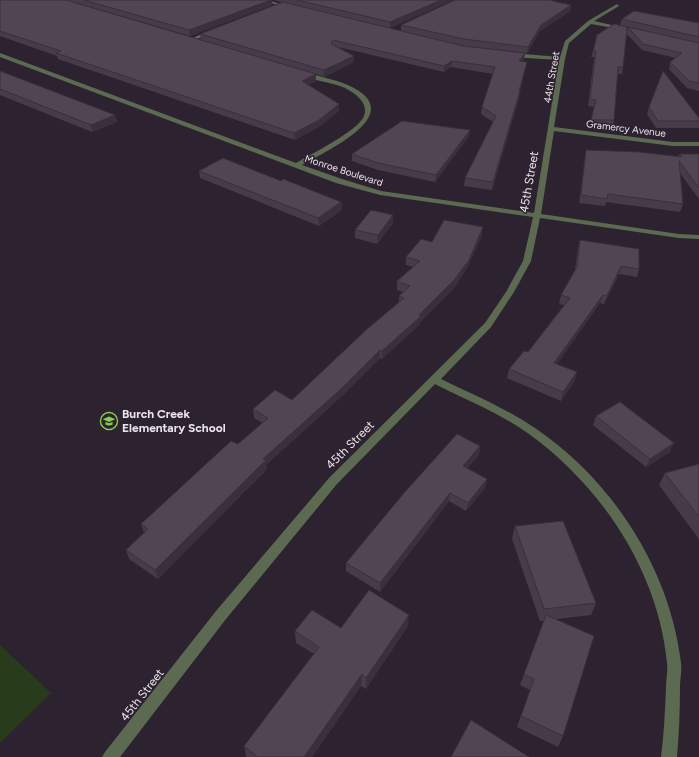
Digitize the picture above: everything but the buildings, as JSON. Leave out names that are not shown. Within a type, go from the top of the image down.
[{"type":"street","points":[[262,0],[297,9]]},
{"type":"street","points":[[275,8],[283,5]]},
{"type":"street","name":"44th Street","points":[[552,129],[562,59],[567,42],[590,22],[617,5]]},
{"type":"street","points":[[590,22],[629,30]]},
{"type":"street","points":[[191,40],[220,29]]},
{"type":"street","points":[[183,38],[198,42]]},
{"type":"street","points":[[504,54],[562,59]]},
{"type":"street","name":"Monroe Boulevard","points":[[0,55],[339,181],[380,193],[680,236],[699,237]]},
{"type":"street","points":[[296,71],[349,88],[359,94],[366,102],[369,110],[367,118],[359,127],[297,165]]},
{"type":"street","name":"Gramercy Avenue","points":[[552,129],[673,144],[699,144]]},
{"type":"street","name":"45th Street","points":[[110,757],[221,615],[333,481],[488,325],[510,292],[527,261],[537,216],[552,129]]},
{"type":"street","points":[[433,380],[496,410],[532,431],[567,459],[600,492],[636,545],[660,597],[674,659],[673,722],[669,757]]},
{"type":"green space","points":[[0,645],[51,693],[0,743]]},
{"type":"place","name":"Burch Creek Elementary School","points":[[109,421]]}]
